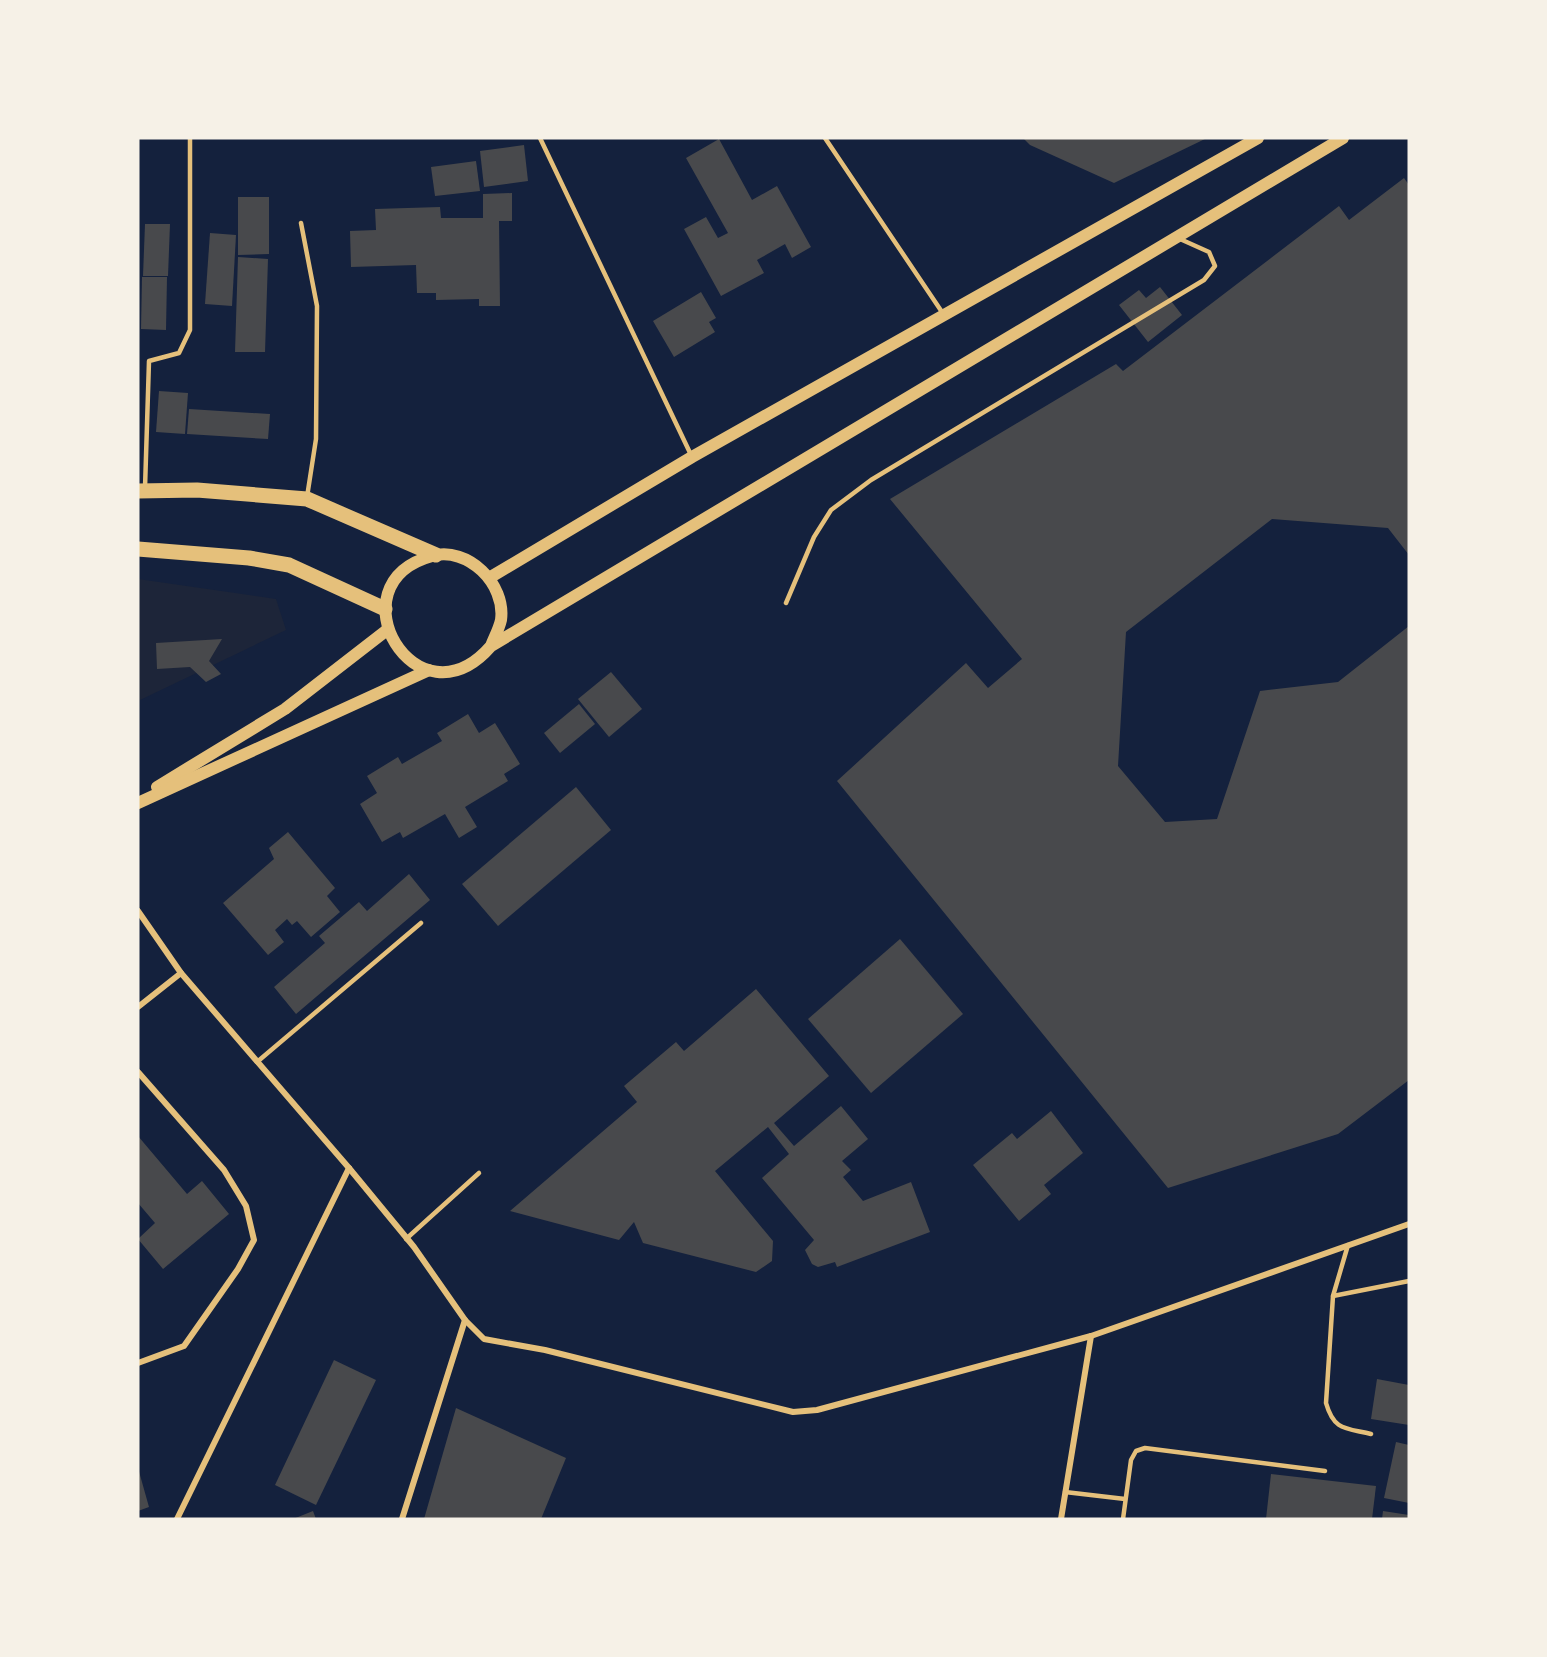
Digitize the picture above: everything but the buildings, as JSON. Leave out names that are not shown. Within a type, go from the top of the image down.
[{"type":"main road","points":[[489,578],[692,457],[1258,138]]},
{"type":"main road","points":[[491,646],[1343,138]]},
{"type":"main road","points":[[141,491],[197,490],[307,499],[436,555],[465,559],[489,578],[499,600],[501,620],[491,646],[482,657],[464,668],[448,672],[429,670],[412,663],[397,650],[387,630],[385,609],[388,594],[398,576],[418,560],[436,555]]},
{"type":"main road","points":[[138,549],[249,558],[289,565],[385,609]]},
{"type":"main road","points":[[138,801],[285,709],[387,630]]},
{"type":"main road","points":[[138,801],[429,670]]},
{"type":"street","points":[[138,911],[181,973],[349,1168],[406,1239],[465,1320],[484,1339],[556,1352],[793,1412],[817,1410],[1091,1336],[1409,1224]]},
{"type":"street","points":[[138,1007],[181,973]]},
{"type":"street","points":[[138,1072],[224,1170],[246,1206],[254,1240],[238,1269],[184,1346],[138,1363]]},
{"type":"street","points":[[177,1519],[349,1168]]},
{"type":"street","points":[[402,1519],[465,1320]]},
{"type":"street","points":[[1061,1519],[1091,1336]]},
{"type":"lane","points":[[141,491],[149,361],[179,354],[190,330],[190,138]]},
{"type":"lane","points":[[540,138],[692,457]]},
{"type":"lane","points":[[825,138],[944,315]]},
{"type":"lane","points":[[302,223],[317,306],[316,439],[307,499]]},
{"type":"lane","points":[[786,603],[814,537],[831,510],[871,480],[1204,280],[1215,266],[1209,252],[1176,237]]},
{"type":"lane","points":[[257,1062],[421,923]]},
{"type":"lane","points":[[406,1239],[479,1173]]},
{"type":"lane","points":[[1348,1245],[1333,1296],[1326,1403],[1331,1419],[1339,1426],[1371,1434]]},
{"type":"lane","points":[[1333,1296],[1409,1281]]},
{"type":"lane","points":[[1123,1519],[1131,1460],[1136,1451],[1145,1448],[1325,1472]]},
{"type":"lane","points":[[1065,1492],[1125,1499]]},
{"type":"shaded area","points":[[138,579],[276,599],[286,630],[138,701]]}]
